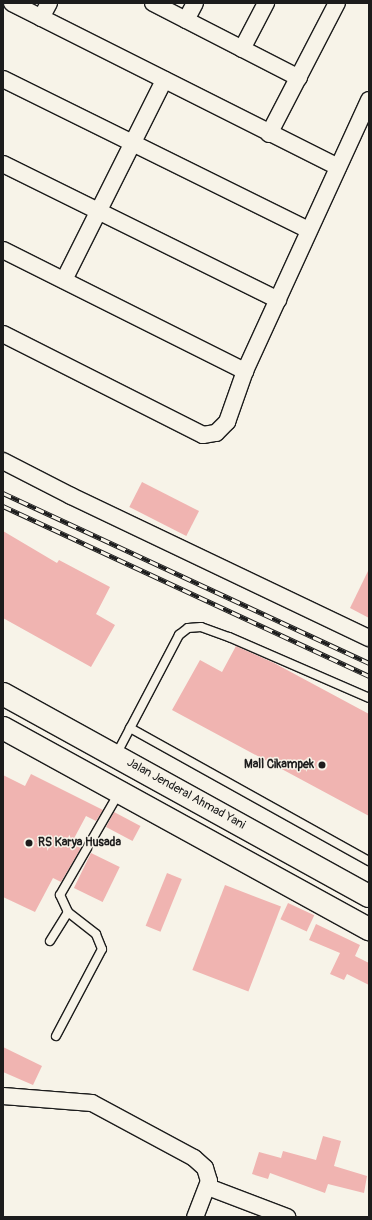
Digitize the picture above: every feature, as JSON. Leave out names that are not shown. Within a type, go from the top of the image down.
[{"type":"highway","name":"Jalan Jenderal Ahmad Yani","points":[[3,694],[203,803],[369,896]]},
{"type":"highway","points":[[3,728],[119,793],[369,928]]},
{"type":"highway","points":[[190,831],[203,803]]},
{"type":"street","points":[[12,3],[269,134],[338,167]]},
{"type":"street","points":[[41,18],[49,3]]},
{"type":"street","points":[[153,3],[299,78]]},
{"type":"street","points":[[186,20],[195,3]]},
{"type":"street","points":[[242,49],[266,3]]},
{"type":"street","points":[[269,134],[338,3]]},
{"type":"street","points":[[3,79],[308,230]]},
{"type":"street","points":[[64,280],[96,210],[130,142],[164,80]]},
{"type":"street","points":[[3,334],[203,434],[216,433],[226,422],[246,370],[308,230],[369,100]]},
{"type":"street","points":[[3,164],[278,300]]},
{"type":"street","points":[[3,250],[246,370]]},
{"type":"street","points":[[3,460],[71,496],[369,638]]},
{"type":"street","points":[[3,1096],[92,1103],[194,1158],[205,1168],[208,1187],[195,1217]]},
{"type":"street","points":[[208,1187],[287,1217]]},
{"type":"lane","points":[[116,756],[179,635],[188,628],[201,627],[229,637],[369,698]]},
{"type":"lane","points":[[130,728],[369,860]]},
{"type":"lane","points":[[56,1036],[102,949],[96,934],[68,912],[60,902],[62,889],[119,793]]},
{"type":"lane","points":[[50,941],[68,912]]},
{"type":"building","points":[[142,482],[199,511],[186,536],[129,507]]},
{"type":"building","points":[[3,531],[57,563],[59,560],[110,587],[96,614],[115,625],[91,667],[3,618]]},
{"type":"building","points":[[369,569],[369,618],[350,608]]},
{"type":"building","name":"Mall Cikampek","points":[[236,646],[274,663],[369,714],[369,816],[172,710],[200,660],[222,672]]},
{"type":"building","points":[[31,774],[103,810],[96,821],[86,816],[71,844],[81,848],[61,882],[53,878],[35,912],[3,897],[3,775],[25,786]]},
{"type":"building","points":[[114,812],[140,826],[133,841],[106,827]]},
{"type":"building","points":[[91,853],[120,867],[103,902],[74,888]]},
{"type":"building","points":[[167,873],[182,879],[160,932],[146,926]]},
{"type":"building","points":[[225,885],[281,907],[248,991],[192,970]]},
{"type":"building","points":[[288,903],[314,915],[307,932],[280,919]]},
{"type":"building","points":[[316,924],[360,945],[355,956],[369,963],[369,985],[347,974],[344,980],[330,974],[340,953],[309,940]]},
{"type":"building","points":[[3,1047],[42,1066],[33,1085],[3,1072]]},
{"type":"building","points":[[323,1136],[341,1141],[334,1166],[367,1176],[364,1193],[328,1184],[325,1193],[270,1173],[268,1179],[252,1174],[259,1152],[281,1158],[283,1151],[316,1160]]},
{"type":"railway","points":[[3,493],[369,663]]},
{"type":"railway","points":[[3,506],[369,676]]},
{"type":"place","name":"Mall Cikampek","points":[[322,765]]},
{"type":"place","name":"RS Karya Husada","points":[[29,843]]}]
